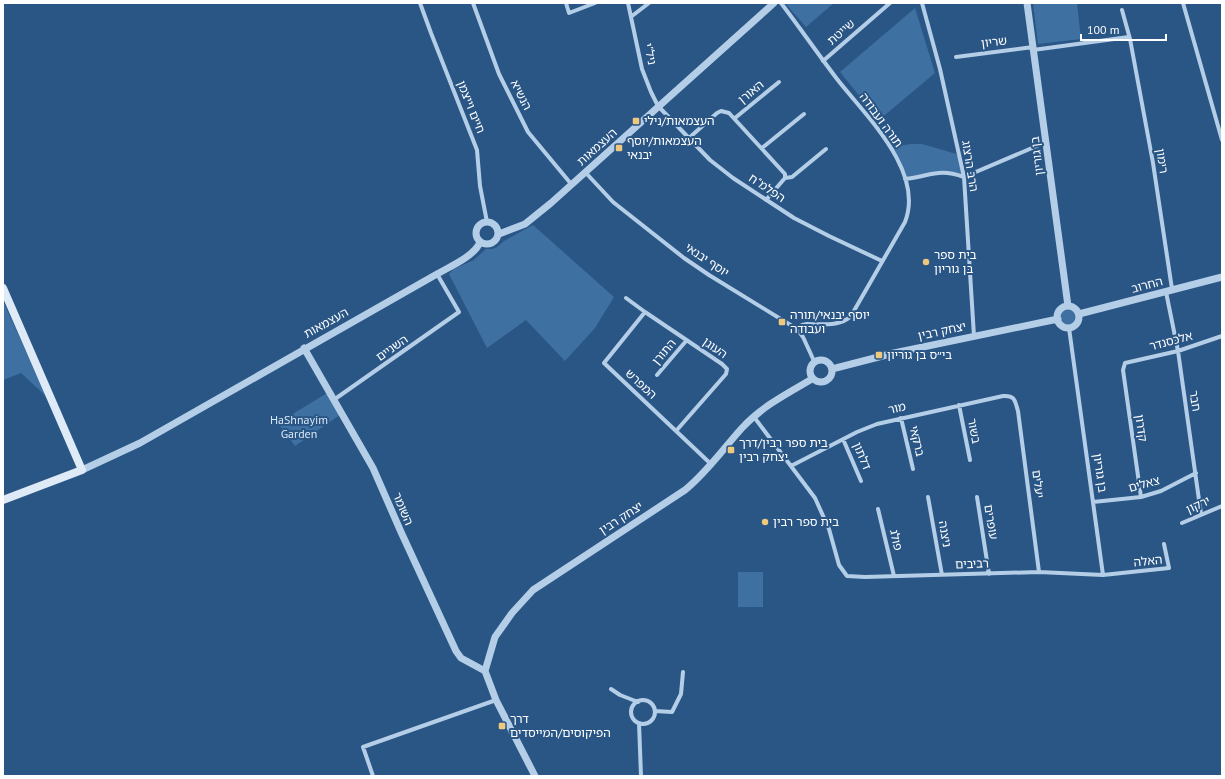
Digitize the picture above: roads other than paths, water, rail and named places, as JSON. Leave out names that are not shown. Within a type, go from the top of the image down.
[{"type":"main road","points":[[3,288],[82,470],[3,500]]},
{"type":"street","name":"חיים וייצמן","points":[[420,3],[477,150],[480,186],[487,222]]},
{"type":"street","name":"הנשיא","points":[[472,3],[499,74],[528,132],[572,185]]},
{"type":"street","points":[[566,3],[570,13],[596,3]]},
{"type":"street","name":"ניל\"י","points":[[628,3],[632,16],[642,69],[658,106]]},
{"type":"street","points":[[632,16],[649,3]]},
{"type":"street","name":"העצמאות","points":[[499,234],[517,228],[531,219],[572,185],[774,3]]},
{"type":"street","name":"תורה ועבודה","points":[[781,3],[823,61],[891,147],[906,180],[910,205],[909,214],[905,222],[851,316],[847,320],[840,323],[807,324],[802,325],[797,329]]},
{"type":"street","name":"שייטת","points":[[823,61],[890,3]]},
{"type":"street","name":"הרב הרצוג","points":[[922,3],[940,69],[964,177],[974,336]]},
{"type":"street","name":"בן גוריון","points":[[1027,3],[1068,306]]},
{"type":"street","points":[[1183,3],[1222,140]]},
{"type":"street","name":"רימון","points":[[1122,10],[1129,37],[1153,163],[1169,291]]},
{"type":"street","points":[[1033,49],[1129,37]]},
{"type":"street","name":"שריון","points":[[956,56],[1033,49]]},
{"type":"street","name":"האורן","points":[[735,118],[779,82]]},
{"type":"street","name":"הפלמ\"ח","points":[[658,106],[710,160],[766,200],[794,218],[882,261]]},
{"type":"street","name":"האורן","points":[[689,138],[717,113],[721,111],[729,113],[785,174],[785,178]]},
{"type":"street","points":[[762,148],[804,114]]},
{"type":"street","points":[[906,180],[940,172],[951,172],[964,177],[1046,142]]},
{"type":"street","points":[[766,200],[785,178],[792,177],[826,149]]},
{"type":"street","name":"יוסף יבנאי","points":[[586,172],[613,202],[684,258],[797,329],[803,337],[814,361]]},
{"type":"street","points":[[487,222],[494,224],[499,234],[496,240],[490,244],[483,244],[476,236],[476,230],[480,224],[487,222]]},
{"type":"street","name":"העצמאות","points":[[82,470],[140,443],[304,348],[437,274],[472,253],[480,242]]},
{"type":"street","name":"השניים","points":[[335,400],[459,312],[437,274]]},
{"type":"street","name":"החרוב","points":[[1079,314],[1222,277]]},
{"type":"street","name":"חבר","points":[[1169,291],[1202,514]]},
{"type":"street","name":"העוגן","points":[[626,298],[686,341],[722,364],[726,369],[726,374],[676,431]]},
{"type":"street","points":[[1068,306],[1076,309],[1079,314],[1076,325],[1069,328],[1062,326],[1058,319],[1061,309],[1068,306]]},
{"type":"street","name":"המפרש","points":[[645,312],[604,363],[712,465]]},
{"type":"street","name":"יצחק רבין","points":[[832,369],[894,353],[1058,319]]},
{"type":"street","name":"בן גוריון","points":[[1069,328],[1104,575]]},
{"type":"street","name":"אלכסנדר","points":[[1125,363],[1178,351],[1222,336]]},
{"type":"street","name":"התורן","points":[[657,376],[686,341]]},
{"type":"street","name":"השומר","points":[[304,348],[373,468],[456,651],[461,658],[485,671]]},
{"type":"street","points":[[818,360],[825,360],[832,369],[832,373],[828,380],[820,383],[812,379],[809,373],[814,361],[818,360]]},
{"type":"street","name":"קדרון","points":[[1125,363],[1123,370],[1141,497]]},
{"type":"street","name":"יצחק רבין","points":[[485,671],[494,637],[512,613],[533,590],[685,490],[699,479],[754,417],[785,394],[812,379]]},
{"type":"street","name":"מור","points":[[791,466],[843,439],[877,424],[1003,396],[1010,396],[1015,399]]},
{"type":"street","name":"יעלים","points":[[1015,399],[1020,422],[1039,572]]},
{"type":"street","name":"בשור","points":[[959,405],[970,460]]},
{"type":"street","points":[[754,417],[791,466]]},
{"type":"street","name":"ברקאי","points":[[901,418],[913,469]]},
{"type":"street","name":"דלתון","points":[[843,439],[861,481]]},
{"type":"street","name":"רביבים","points":[[791,466],[811,492],[821,510],[830,535],[836,559],[847,576],[1039,572],[1104,575]]},
{"type":"street","name":"צאלים","points":[[1093,502],[1141,497],[1161,491],[1196,473]]},
{"type":"street","name":"ניצנה","points":[[928,497],[942,575]]},
{"type":"street","name":"עופרים","points":[[977,497],[989,574]]},
{"type":"street","name":"ירקון","points":[[1182,523],[1222,506]]},
{"type":"street","name":"פולג","points":[[878,509],[894,576]]},
{"type":"street","name":"האלה","points":[[1104,575],[1169,568],[1164,544]]},
{"type":"street","points":[[485,671],[496,700],[535,776]]},
{"type":"street","points":[[655,711],[672,712],[681,694],[683,672]]},
{"type":"street","points":[[611,689],[620,696],[638,702],[648,702],[652,704],[655,714],[652,720],[646,724],[639,723],[633,718],[633,708],[638,702]]},
{"type":"street","points":[[373,776],[363,747],[496,700]]},
{"type":"street","points":[[639,723],[641,776]]},
{"type":"place","name":"העצמאות/נילי","points":[[636,121]]},
{"type":"place","name":"העצמאות/יוסף יבנאי","points":[[619,148]]},
{"type":"place","name":"בית ספר בן גוריון","points":[[926,262]]},
{"type":"place","name":"יוסף יבנאי/תורה ועבודה","points":[[782,322]]},
{"type":"place","name":"בי״ס בן גוריון","points":[[879,355]]},
{"type":"place","name":"בית ספר רבין/דרך יצחק רבין","points":[[731,450]]},
{"type":"place","name":"בית ספר רבין","points":[[765,522]]},
{"type":"place","name":"דרך הפיקוסים/המייסדים","points":[[502,726]]},
{"type":"park label","name":"HaShnayim Garden","points":[[299,427]]}]
